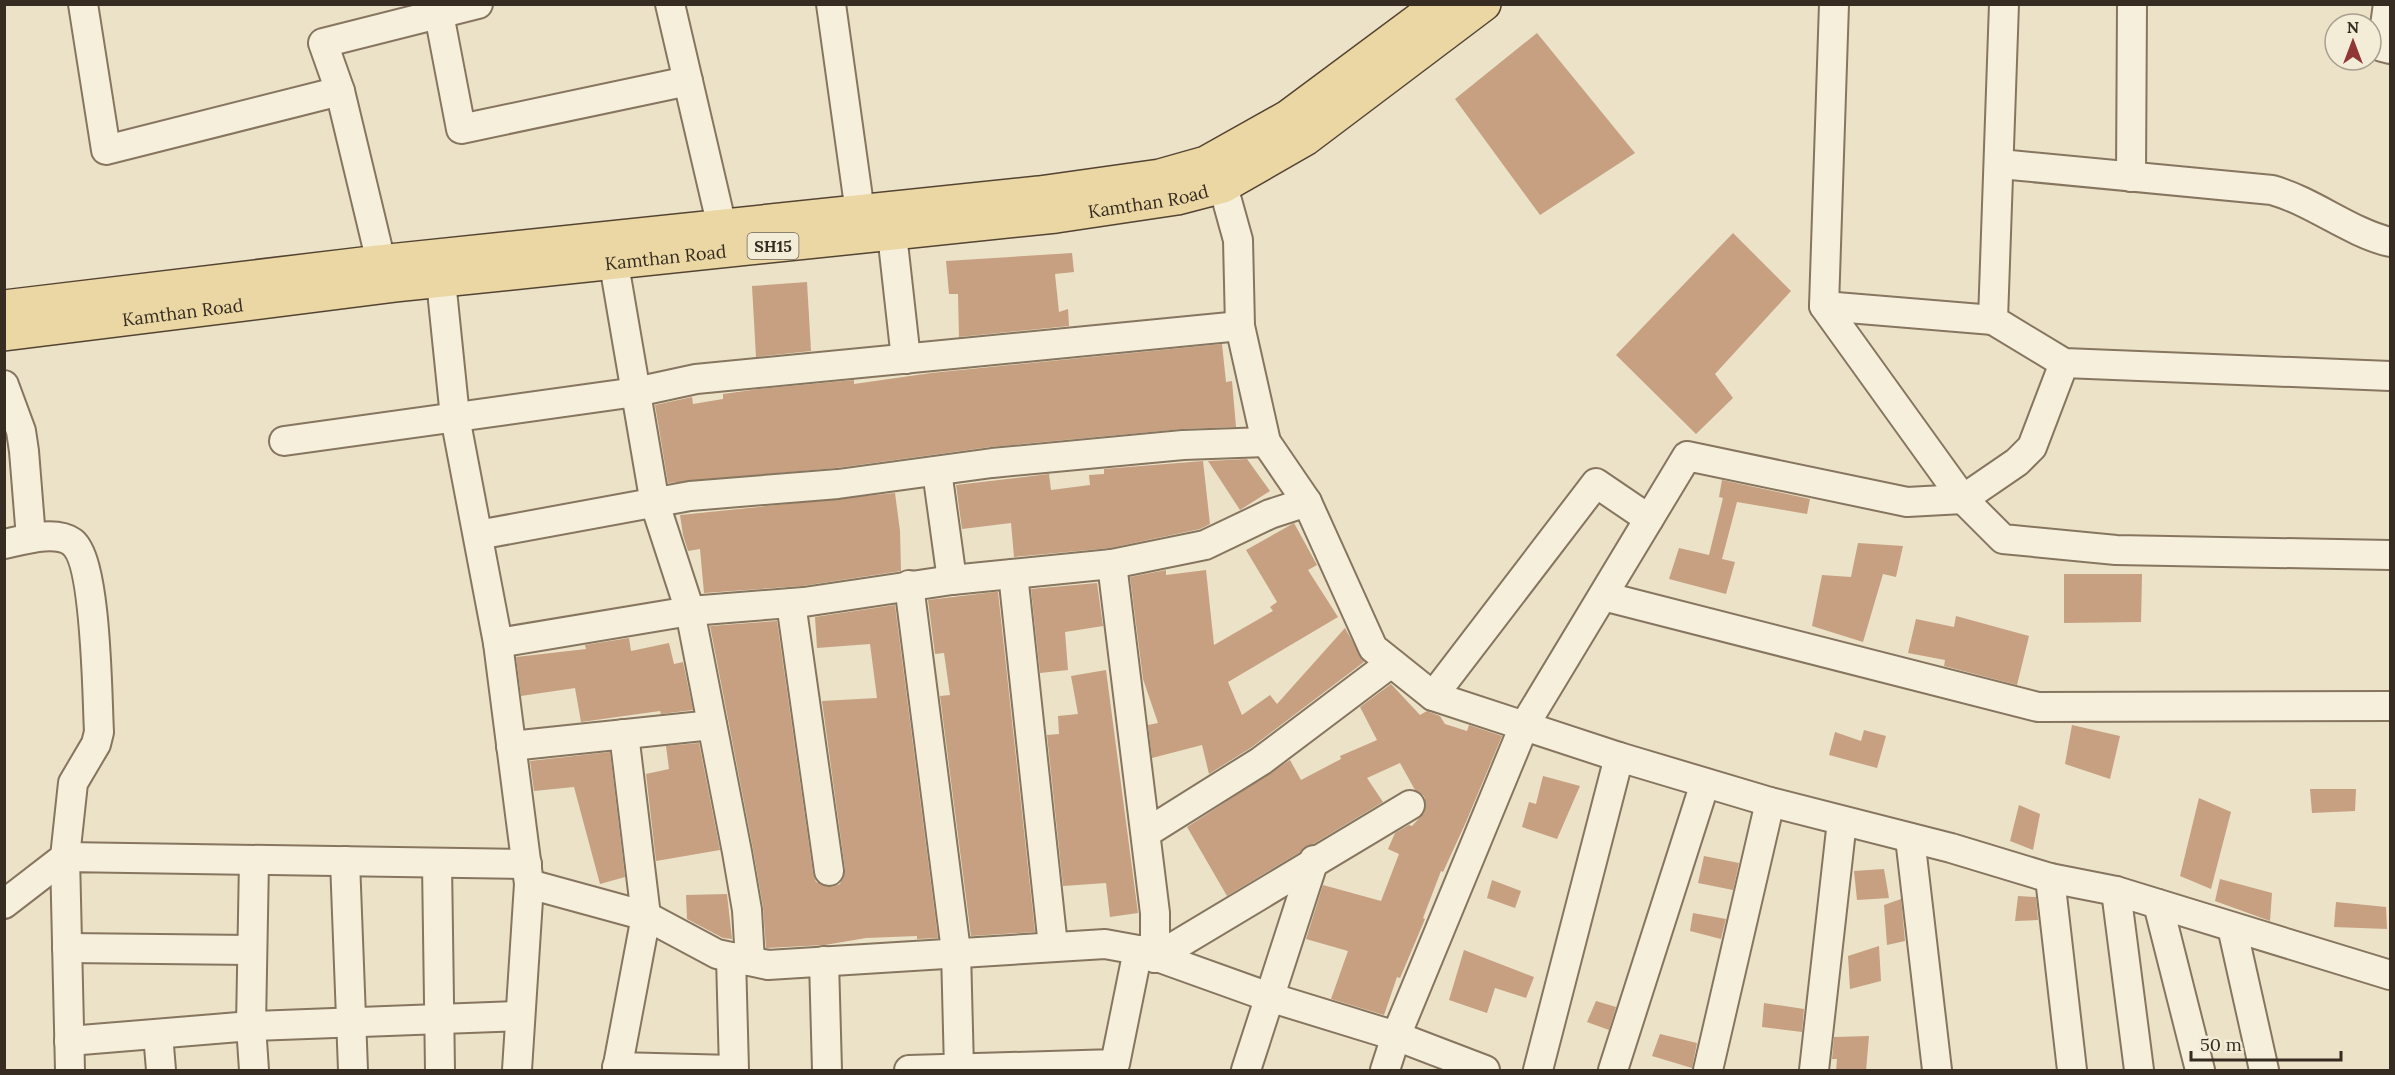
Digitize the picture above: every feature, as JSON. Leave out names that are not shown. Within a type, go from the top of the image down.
[{"type":"main road","name":"Kamthan Road","points":[[4,307],[381,262],[612,251],[872,228],[1039,193],[1160,176],[1214,174],[1288,117],[1443,14],[1484,4]]},
{"type":"main road","name":"Kamthan Road","points":[[4,334],[441,281],[612,251],[722,227],[872,228]]},
{"type":"street","points":[[82,4],[106,150],[340,91]]},
{"type":"street","points":[[381,262],[340,91],[323,43],[423,12],[478,4]]},
{"type":"street","points":[[670,4],[722,227]]},
{"type":"street","points":[[831,4],[872,228],[906,359]]},
{"type":"street","points":[[1834,4],[1824,306],[1963,499],[2003,539],[2116,550],[2391,555]]},
{"type":"street","points":[[1993,320],[2004,4]]},
{"type":"street","points":[[2131,177],[2133,4]]},
{"type":"street","points":[[2388,4],[2382,47],[2391,49]]},
{"type":"street","points":[[423,12],[461,129],[688,81]]},
{"type":"street","points":[[2000,164],[2272,190],[2293,196],[2372,236],[2391,242]]},
{"type":"street","points":[[1214,174],[1238,240],[1240,326],[1266,442],[1307,502],[1372,648],[1433,696],[1619,757],[1770,802],[1910,838],[2050,878],[2116,891],[2391,975]]},
{"type":"street","points":[[612,251],[655,504],[690,611],[747,910],[740,959],[734,1071],[617,1069],[646,916],[624,734]]},
{"type":"street","points":[[441,281],[455,417],[498,643],[528,874],[517,1071]]},
{"type":"street","points":[[1824,306],[1993,320],[2064,363],[2391,376]]},
{"type":"street","points":[[284,441],[636,392],[696,379],[1240,326]]},
{"type":"street","points":[[1384,1071],[1395,1036],[1524,726],[1687,456],[1907,502],[1963,499],[2017,462],[2032,447],[2064,363]]},
{"type":"street","points":[[4,386],[21,431],[24,451],[18,541],[54,537],[70,541],[79,549],[94,619],[99,732],[96,744],[73,783],[65,857],[70,1071]]},
{"type":"street","points":[[478,535],[690,496],[838,484],[1183,445],[1266,442]]},
{"type":"street","points":[[937,471],[952,580]]},
{"type":"street","points":[[1433,696],[1596,483],[1649,519]]},
{"type":"street","points":[[498,643],[690,611],[791,603],[909,585],[1112,564],[1204,545],[1270,514],[1307,502]]},
{"type":"street","points":[[909,1071],[1115,1064],[1147,954],[1155,913],[1112,564]]},
{"type":"street","points":[[1013,574],[1053,946]]},
{"type":"street","points":[[909,585],[956,951],[959,1069]]},
{"type":"street","points":[[1603,596],[2038,707],[2391,706]]},
{"type":"street","points":[[791,603],[829,871]]},
{"type":"street","points":[[1146,833],[1261,761],[1391,663]]},
{"type":"street","points":[[512,746],[712,725]]},
{"type":"street","points":[[1538,1071],[1619,757]]},
{"type":"street","points":[[1613,1071],[1705,783]]},
{"type":"street","points":[[1708,1071],[1770,802]]},
{"type":"street","points":[[1147,954],[1410,805]]},
{"type":"street","points":[[1814,1071],[1842,821]]},
{"type":"street","points":[[1910,838],[1937,1071]]},
{"type":"street","points":[[4,904],[65,857],[437,863],[528,874],[646,916],[717,954],[768,965],[956,951],[1105,944],[1147,954],[1269,997],[1395,1036],[1485,1071]]},
{"type":"street","points":[[254,860],[251,1026],[254,1071]]},
{"type":"street","points":[[1246,1071],[1314,860]]},
{"type":"street","points":[[345,861],[353,1071]]},
{"type":"street","points":[[437,863],[440,1071]]},
{"type":"street","points":[[2050,878],[2072,1071]]},
{"type":"street","points":[[2116,891],[2139,1071]]},
{"type":"street","points":[[2158,904],[2200,1071]]},
{"type":"street","points":[[2232,927],[2264,1071]]},
{"type":"street","points":[[67,948],[252,950]]},
{"type":"street","points":[[824,961],[827,1071]]},
{"type":"street","points":[[69,1041],[251,1026],[520,1017]]},
{"type":"street","points":[[158,1034],[161,1071]]},
{"type":"building","points":[[1537,33],[1635,153],[1540,215],[1455,99]]},
{"type":"building","points":[[1733,233],[1791,291],[1715,374],[1733,398],[1696,434],[1616,355]]},
{"type":"building","points":[[1072,253],[1074,272],[1055,274],[1059,312],[1068,309],[1069,326],[959,337],[958,294],[949,294],[946,261]]},
{"type":"building","points":[[807,282],[811,351],[756,357],[752,286]]},
{"type":"building","points":[[1222,344],[1226,382],[1232,381],[1236,427],[1182,429],[990,447],[836,468],[668,483],[655,405],[692,397],[693,404],[723,399],[723,394],[759,389],[854,380],[854,384],[931,373]]},
{"type":"building","points":[[1247,459],[1270,491],[1240,510],[1208,461]]},
{"type":"building","points":[[1203,461],[1210,524],[1200,529],[1110,548],[1014,557],[1011,523],[962,529],[956,485],[1049,474],[1051,490],[1090,485],[1089,475],[1104,474],[1104,469]]},
{"type":"building","points":[[1722,480],[1810,499],[1807,514],[1737,502],[1722,559],[1735,562],[1726,594],[1669,579],[1679,548],[1709,555],[1723,498],[1719,497]]},
{"type":"building","points":[[895,493],[900,531],[901,571],[802,586],[704,593],[700,549],[688,551],[680,515]]},
{"type":"building","points":[[1294,523],[1317,565],[1308,570],[1338,617],[1228,682],[1242,715],[1270,695],[1277,704],[1345,628],[1364,662],[1252,747],[1209,774],[1202,745],[1152,758],[1148,725],[1158,723],[1143,679],[1130,577],[1166,570],[1166,575],[1206,570],[1214,645],[1273,611],[1270,607],[1277,602],[1246,550]]},
{"type":"building","points":[[1858,543],[1903,546],[1896,577],[1883,574],[1863,642],[1812,626],[1822,575],[1851,577]]},
{"type":"building","points":[[2064,574],[2142,574],[2141,622],[2064,623]]},
{"type":"building","points":[[1097,583],[1103,626],[1065,632],[1068,670],[1040,673],[1031,589]]},
{"type":"building","points":[[998,592],[1035,932],[971,936],[940,696],[950,695],[944,653],[935,654],[928,600]]},
{"type":"building","points":[[895,605],[938,938],[917,939],[917,936],[866,938],[825,945],[766,948],[763,907],[753,849],[710,626],[777,621],[813,873],[816,882],[831,887],[840,884],[845,869],[822,701],[877,698],[870,644],[817,648],[815,617]]},
{"type":"building","points":[[1956,616],[2029,636],[2017,685],[1944,666],[1945,660],[1908,653],[1916,619],[1954,627]]},
{"type":"building","points":[[629,638],[631,651],[669,643],[674,664],[683,662],[693,710],[661,714],[660,711],[581,722],[575,688],[521,696],[516,657],[586,649],[585,645]]},
{"type":"building","points":[[1106,670],[1138,913],[1110,917],[1106,883],[1063,886],[1047,735],[1059,734],[1058,716],[1078,714],[1071,676]]},
{"type":"building","points":[[1391,684],[1420,715],[1427,711],[1440,716],[1445,724],[1467,731],[1469,725],[1502,736],[1466,822],[1443,872],[1441,871],[1423,918],[1425,919],[1400,978],[1397,977],[1384,1015],[1331,999],[1348,951],[1306,939],[1323,885],[1381,901],[1399,854],[1388,849],[1395,833],[1409,825],[1412,826],[1424,813],[1426,805],[1424,796],[1415,790],[1400,763],[1367,778],[1383,802],[1227,896],[1187,827],[1290,760],[1301,780],[1341,759],[1340,756],[1377,740],[1360,707]]},
{"type":"building","points":[[2072,725],[2120,736],[2110,779],[2065,764]]},
{"type":"building","points":[[1864,730],[1886,736],[1877,768],[1829,755],[1835,732],[1861,741]]},
{"type":"building","points":[[699,743],[720,850],[656,861],[646,774],[669,769],[666,746]]},
{"type":"building","points":[[610,752],[625,877],[600,884],[574,787],[534,791],[530,761]]},
{"type":"building","points":[[1543,776],[1580,786],[1557,839],[1522,827],[1529,802],[1536,804]]},
{"type":"building","points":[[2310,789],[2356,789],[2355,811],[2312,813]]},
{"type":"building","points":[[2199,798],[2231,812],[2211,889],[2180,876]]},
{"type":"building","points":[[2019,805],[2040,814],[2033,850],[2010,841]]},
{"type":"building","points":[[1704,856],[1739,863],[1733,890],[1698,883]]},
{"type":"building","points":[[1884,869],[1889,898],[1857,900],[1854,871]]},
{"type":"building","points":[[2220,879],[2272,893],[2270,921],[2215,901]]},
{"type":"building","points":[[1492,880],[1521,891],[1515,908],[1487,898]]},
{"type":"building","points":[[727,894],[732,939],[723,938],[687,919],[686,895]]},
{"type":"building","points":[[2018,896],[2036,897],[2038,920],[2015,921]]},
{"type":"building","points":[[1901,899],[1905,941],[1887,945],[1884,905]]},
{"type":"building","points":[[2336,902],[2386,907],[2387,929],[2334,927]]},
{"type":"building","points":[[1693,913],[1726,919],[1721,939],[1690,931]]},
{"type":"building","points":[[1879,946],[1881,981],[1850,989],[1848,956]]},
{"type":"building","points":[[1464,950],[1534,977],[1526,998],[1495,988],[1487,1013],[1449,1000]]},
{"type":"building","points":[[1596,1001],[1616,1007],[1609,1030],[1587,1022]]},
{"type":"building","points":[[1764,1003],[1804,1009],[1802,1032],[1762,1027]]},
{"type":"building","points":[[1660,1034],[1697,1043],[1692,1068],[1652,1056]]},
{"type":"building","points":[[1869,1036],[1866,1071],[1836,1071],[1837,1059],[1832,1059],[1834,1037]]}]
